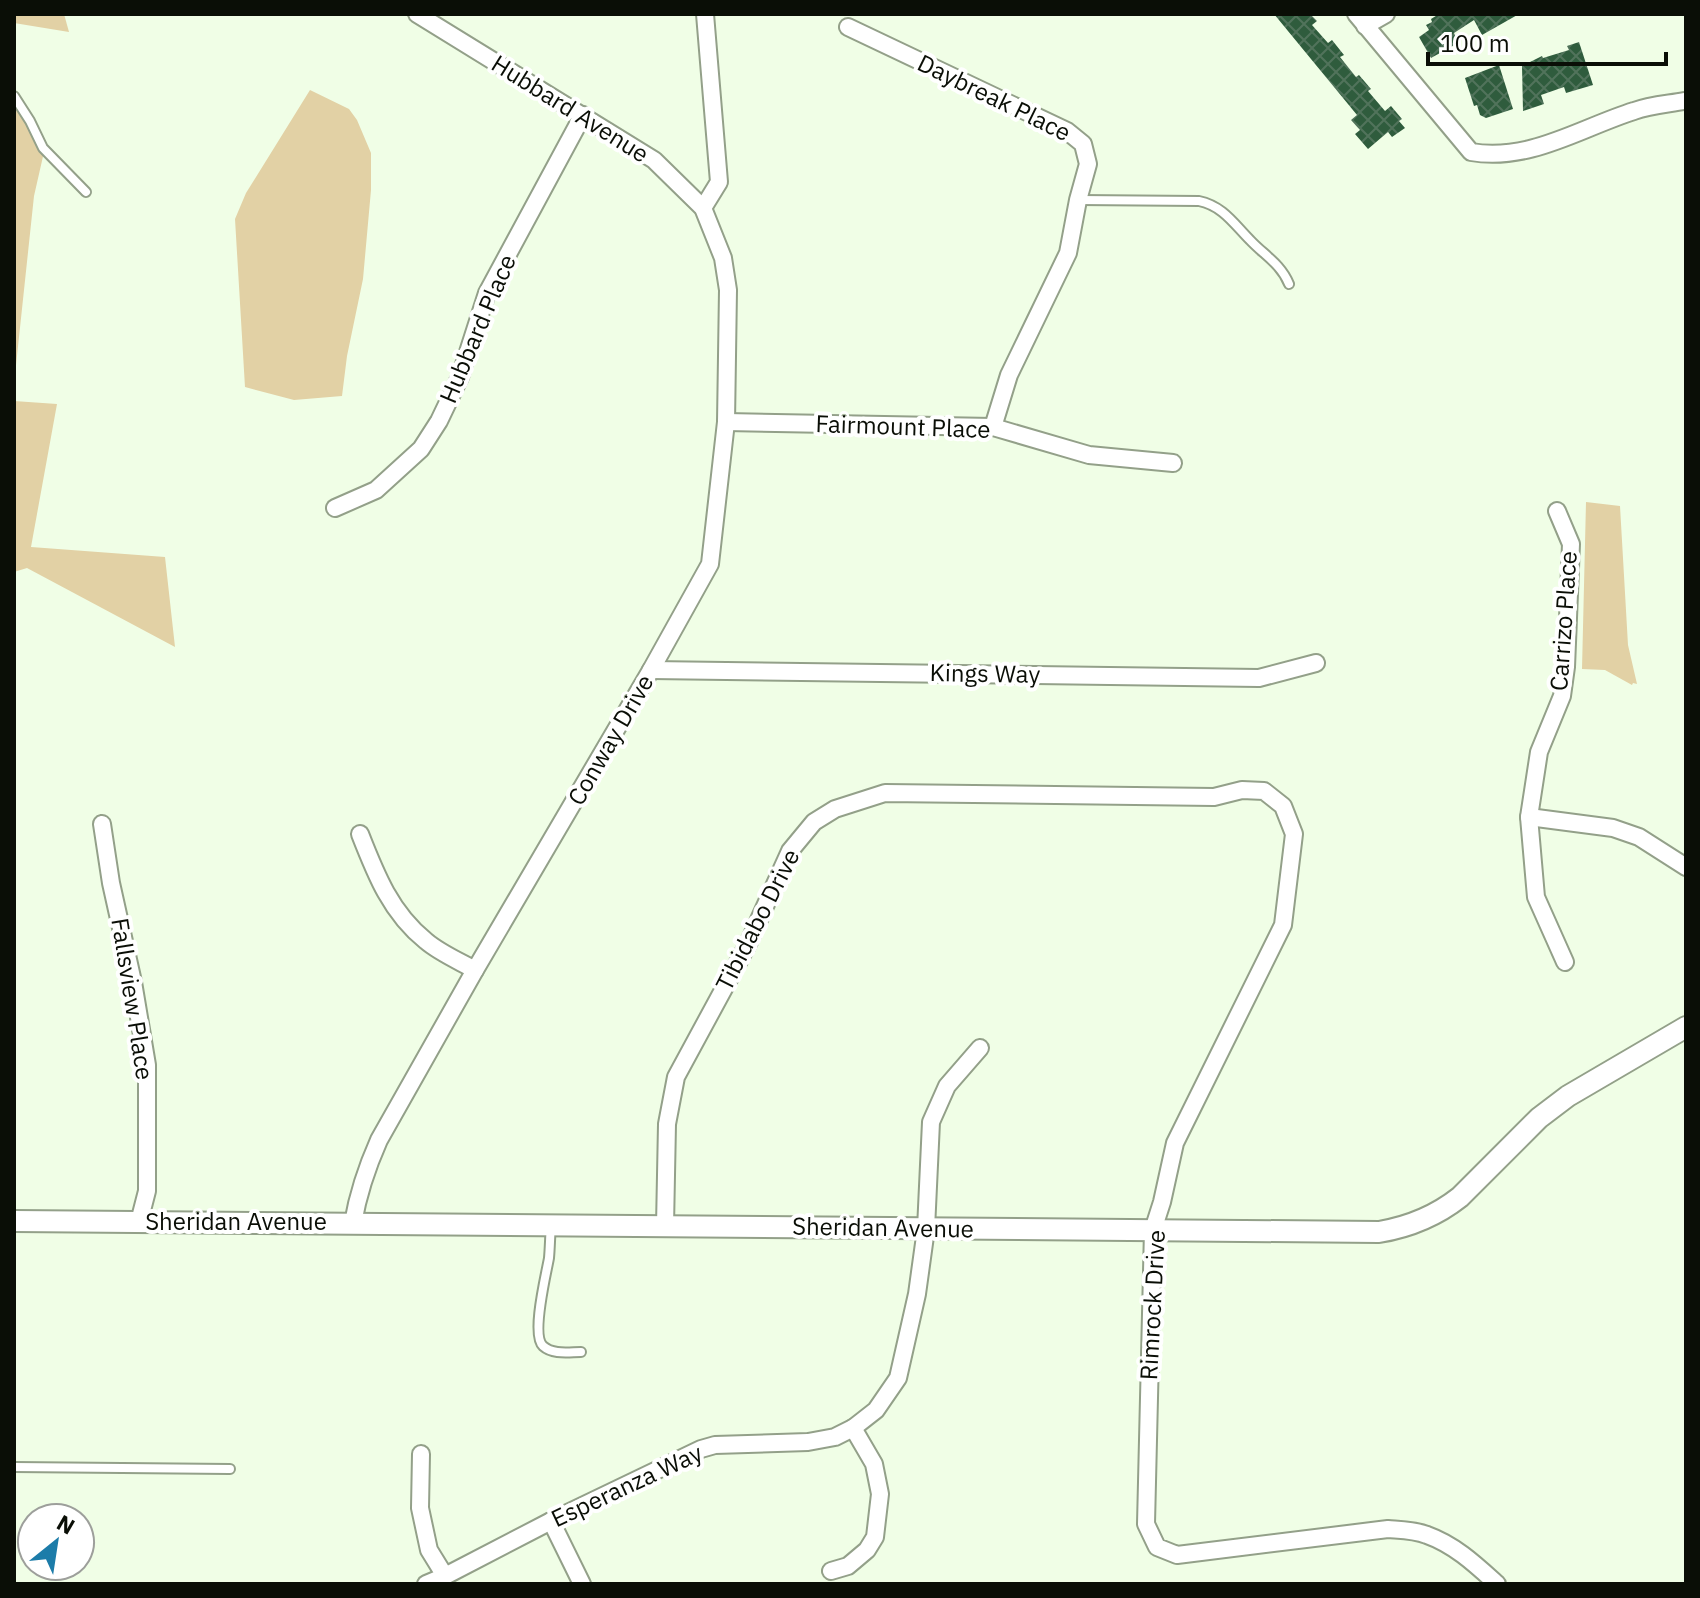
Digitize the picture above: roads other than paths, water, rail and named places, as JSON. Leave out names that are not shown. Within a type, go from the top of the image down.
[{"type":"street","name":"Hubbard Avenue","points":[[417,14],[654,160],[705,214]]},
{"type":"street","points":[[705,14],[719,182],[705,214]]},
{"type":"street","points":[[1386,14],[1361,20],[1471,152],[1517,153],[1545,146],[1636,110],[1684,101]]},
{"type":"street","name":"Daybreak Place","points":[[848,27],[1067,131],[1083,144],[1088,164],[1068,253],[1009,375],[993,427]]},
{"type":"street","name":"Hubbard Place","points":[[335,508],[376,490],[421,449],[439,421],[460,377],[487,293],[583,115]]},
{"type":"street","name":"Conway Drive","points":[[353,1223],[362,1184],[379,1140],[710,564],[726,422],[728,290],[723,258],[705,214]]},
{"type":"street","name":"Fairmount Place","points":[[726,422],[993,427],[1089,455],[1173,463]]},
{"type":"street","name":"Carrizo Place","points":[[1557,511],[1571,544],[1566,667],[1562,696],[1539,752],[1529,817],[1536,897],[1565,962]]},
{"type":"street","name":"Kings Way","points":[[651,670],[1259,678],[1316,663]]},
{"type":"street","name":"Rimrock Drive","points":[[1214,797],[1242,790],[1264,791],[1283,806],[1294,834],[1283,925],[1175,1143],[1153,1230],[1146,1524],[1157,1547],[1177,1555],[1388,1529],[1427,1534],[1462,1553],[1497,1584]]},
{"type":"street","name":"Tibidabo Drive","points":[[665,1226],[667,1124],[676,1077],[748,944],[790,851],[814,822],[835,809],[885,793],[1214,797]]},
{"type":"street","points":[[1529,817],[1613,828],[1639,837],[1686,867]]},
{"type":"street","name":"Fallsview Place","points":[[102,824],[147,1065],[147,1191],[139,1222]]},
{"type":"street","points":[[360,834],[381,886],[403,920],[428,943],[475,970]]},
{"type":"street","name":"Sheridan Avenue","points":[[14,1221],[1379,1232],[1430,1217],[1460,1197],[1539,1118],[1568,1096],[1686,1027]]},
{"type":"street","name":"Esperanza Way","points":[[426,1584],[701,1449],[715,1445],[808,1442],[835,1437],[876,1410],[898,1378],[917,1294],[926,1229],[931,1122],[947,1086],[980,1048]]},
{"type":"street","points":[[831,1571],[848,1566],[867,1550],[875,1537],[880,1494],[874,1464],[853,1428]]},
{"type":"street","points":[[421,1454],[420,1508],[429,1550],[445,1576]]},
{"type":"street","points":[[551,1521],[582,1584]]},
{"type":"lane","points":[[14,96],[43,148],[86,192]]},
{"type":"lane","points":[[1078,200],[1208,203],[1227,215],[1250,241],[1277,264],[1285,272],[1289,284]]},
{"type":"lane","points":[[551,1225],[538,1325],[539,1341],[553,1352],[581,1352]]},
{"type":"lane","points":[[14,1467],[230,1469]]}]
